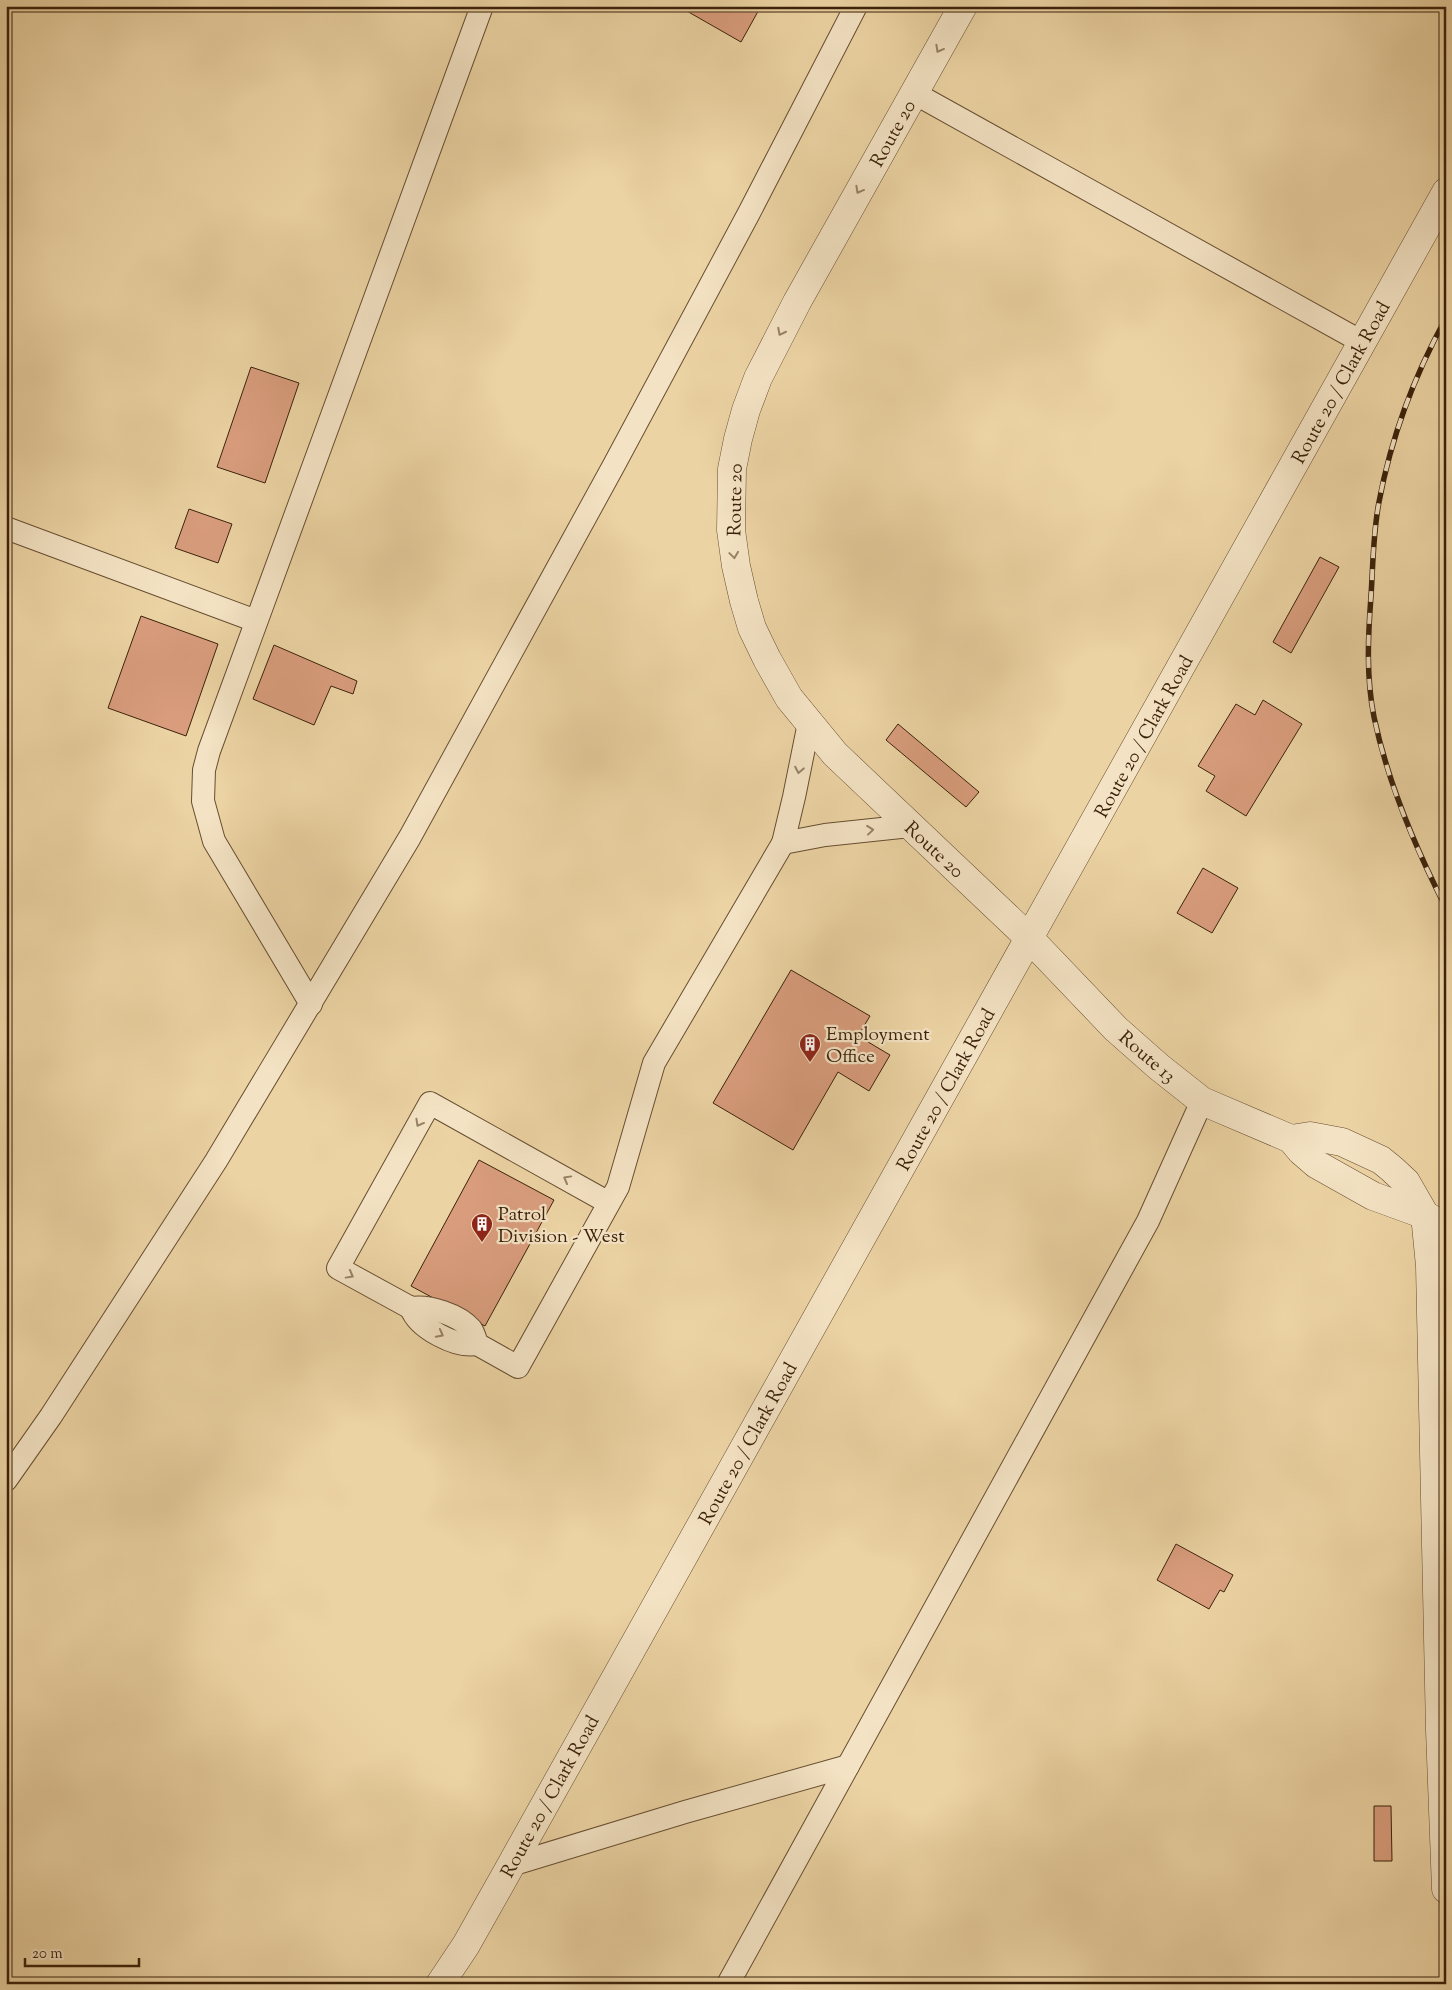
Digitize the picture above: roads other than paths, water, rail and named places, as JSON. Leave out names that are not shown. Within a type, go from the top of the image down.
[{"type":"street","name":"Route 20","points":[[963,6],[797,302],[758,378],[738,439],[732,469],[731,530],[736,566],[752,628],[789,698],[835,754],[1029,938]]},
{"type":"street","name":"Route 20 / Clark Road","points":[[440,1984],[466,1945],[511,1865],[1446,192]]},
{"type":"street","name":"Route 13","points":[[1029,938],[1116,1029],[1159,1068],[1202,1101],[1290,1139],[1310,1136],[1327,1138],[1342,1142],[1380,1160],[1406,1182],[1435,1221],[1430,1266],[1440,1721],[1446,1889]]},
{"type":"lane","points":[[310,1004],[214,841],[203,801],[204,770],[209,751],[256,621],[482,6]]},
{"type":"lane","points":[[6,1480],[51,1416],[216,1161],[410,837],[614,465],[749,213],[856,6]]},
{"type":"lane","points":[[914,93],[1362,342]]},
{"type":"lane","points":[[6,528],[256,621]]},
{"type":"lane","points":[[609,1203],[430,1103],[338,1268],[411,1308],[435,1308],[467,1325],[473,1330],[477,1344],[518,1367],[618,1187],[654,1063],[782,843],[794,797],[809,722]]},
{"type":"lane","points":[[782,843],[825,835],[910,826]]},
{"type":"lane","points":[[728,1984],[1148,1221],[1202,1101]]},
{"type":"lane","points":[[511,1865],[685,1812],[848,1766]]},
{"type":"railway","points":[[1446,318],[1434,340],[1405,408],[1384,478],[1374,537],[1368,656],[1371,702],[1387,767],[1413,838],[1446,908]]},
{"type":"place","name":"Employment Office","points":[[810,1063]]},
{"type":"place","name":"Patrol Division - West","points":[[482,1243]]}]
